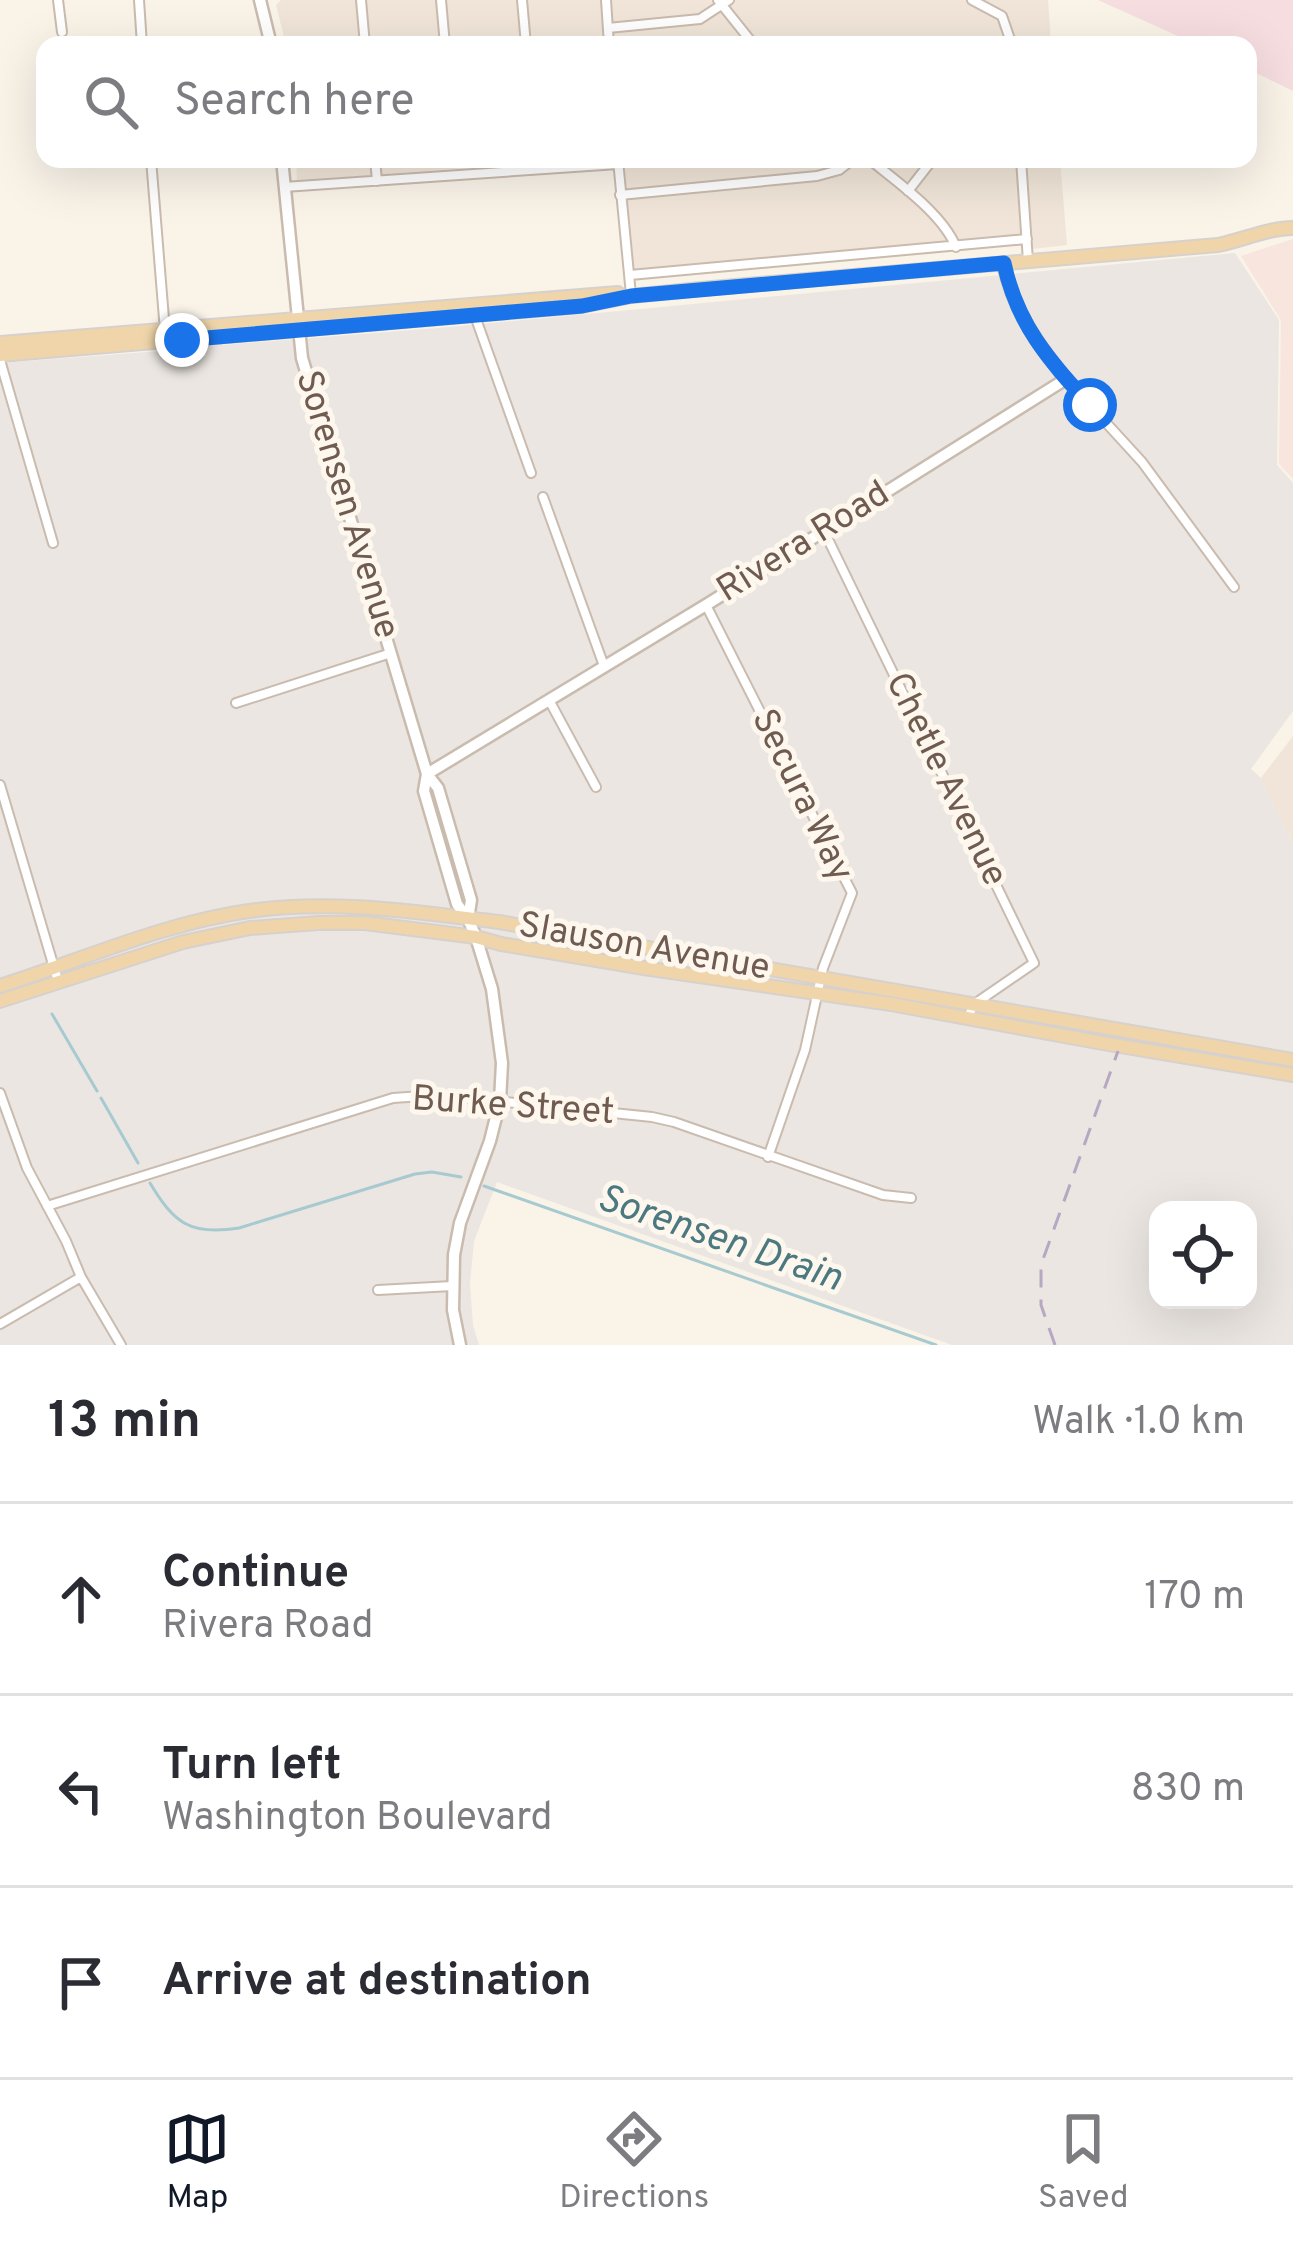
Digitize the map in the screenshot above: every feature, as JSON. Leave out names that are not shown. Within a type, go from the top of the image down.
[{"type":"main road","points":[[297,324],[582,306],[631,296],[1218,245],[1290,225]]},
{"type":"main road","points":[[0,343],[165,335],[612,292],[631,296]]},
{"type":"main road","points":[[0,358],[165,335]]},
{"type":"main road","name":"Slauson Avenue","points":[[0,1000],[180,925],[249,911],[368,906],[555,933],[818,986],[1211,1054],[1275,1064],[1293,1060]]},
{"type":"main road","points":[[376,924],[386,921],[441,928],[468,919]]},
{"type":"main road","name":"Slauson Avenue","points":[[0,986],[250,928],[319,923],[376,924],[601,961],[818,986]]},
{"type":"main road","points":[[476,937],[506,931],[550,937],[555,933]]},
{"type":"main road","name":"Slauson Avenue","points":[[1275,1064],[1293,1075]]},
{"type":"street","points":[[58,0],[62,32]]},
{"type":"street","points":[[139,0],[141,36]]},
{"type":"street","points":[[260,0],[269,36]]},
{"type":"street","points":[[361,0],[364,36]]},
{"type":"street","points":[[442,0],[444,36]]},
{"type":"street","points":[[522,0],[525,36]]},
{"type":"street","points":[[606,0],[608,36]]},
{"type":"street","points":[[973,0],[1002,16],[1009,36]]},
{"type":"street","points":[[608,28],[700,19],[723,2],[748,36]]},
{"type":"street","points":[[153,168],[165,335]]},
{"type":"street","name":"Sorensen Avenue","points":[[283,168],[306,376],[427,774],[424,791],[458,904],[476,937],[498,1022],[500,1101],[454,1255],[452,1286],[460,1345]]},
{"type":"street","points":[[376,168],[377,181]]},
{"type":"street","points":[[455,168],[456,175]]},
{"type":"street","points":[[284,188],[507,168]]},
{"type":"street","points":[[618,168],[631,296]]},
{"type":"street","points":[[620,195],[817,176],[842,168]]},
{"type":"street","points":[[879,168],[951,235],[956,247]]},
{"type":"street","points":[[908,191],[926,168]]},
{"type":"street","points":[[1022,168],[1028,261]]},
{"type":"street","points":[[630,275],[1027,239]]},
{"type":"street","points":[[1004,263],[1036,343],[1142,462],[1234,587]]},
{"type":"street","points":[[474,315],[531,473]]},
{"type":"street","points":[[0,358],[53,543]]},
{"type":"street","name":"Rivera Road","points":[[427,774],[1066,379]]},
{"type":"street","points":[[543,497],[604,666]]},
{"type":"street","name":"Chetle Avenue","points":[[824,530],[1034,963],[970,1012]]},
{"type":"street","name":"Secura Way","points":[[706,605],[852,893],[818,986],[805,1050],[768,1157]]},
{"type":"street","points":[[236,703],[391,653]]},
{"type":"street","points":[[550,700],[596,788]]},
{"type":"street","points":[[0,785],[56,975]]},
{"type":"street","points":[[0,1093],[27,1168],[121,1345]]},
{"type":"street","name":"Burke Street","points":[[47,1206],[393,1099],[437,1095],[652,1117],[883,1195],[911,1198]]},
{"type":"street","points":[[0,1324],[81,1277]]},
{"type":"street","points":[[378,1290],[452,1286]]},
{"type":"shaded area","points":[[281,0],[1048,0],[1050,36],[284,36],[276,5]]},
{"type":"shaded area","points":[[1098,0],[1293,0],[1293,91],[1257,73],[1257,36],[1178,36]]},
{"type":"shaded area","points":[[296,168],[467,168],[297,181]]},
{"type":"shaded area","points":[[625,168],[1061,168],[1067,245],[1032,249],[1030,233],[637,271]]},
{"type":"shaded area","points":[[1293,239],[1293,479],[1279,464],[1281,320],[1241,256]]},
{"type":"shaded area","points":[[1235,253],[1279,320],[1277,465],[1293,483],[1293,711],[1251,769],[1261,778],[1293,844],[1293,1345],[952,1345],[497,1182],[474,1241],[470,1284],[479,1345],[0,1345],[0,363],[201,348],[221,336],[222,345]]},
{"type":"shaded area","points":[[1293,736],[1293,844],[1261,778]]},
{"type":"waterway","name":"Sorensen Drain","points":[[52,1014],[97,1091]]},
{"type":"waterway","name":"Sorensen Drain","points":[[101,1098],[138,1163]]},
{"type":"waterway","name":"Sorensen Drain","points":[[150,1183],[185,1224],[222,1230],[415,1174],[461,1177]]},
{"type":"waterway","name":"Sorensen Drain","points":[[484,1186],[936,1345]]},
{"type":"railway","points":[[1055,1345],[1041,1305],[1041,1265],[1118,1051]]},
{"type":"route","points":[[182,340],[1004,263],[1008,283],[1036,343],[1090,405]]}]
